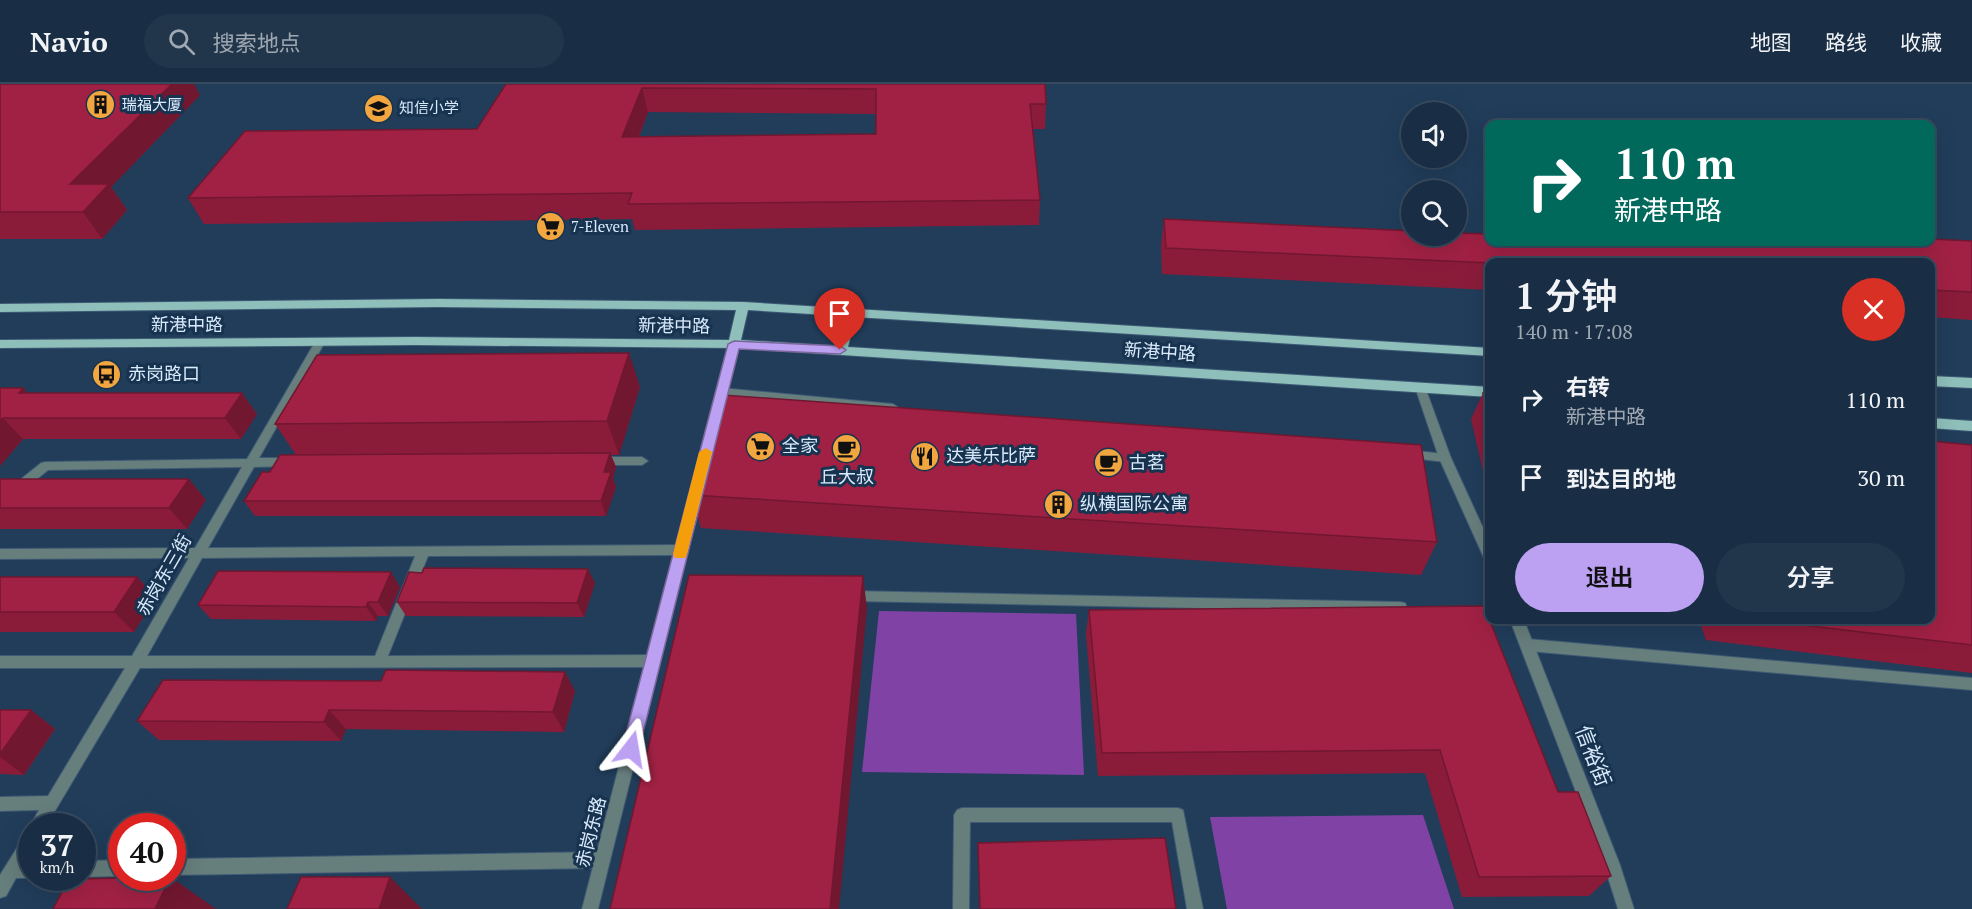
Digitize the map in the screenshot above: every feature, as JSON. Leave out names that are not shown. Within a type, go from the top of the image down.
[{"type":"main road","name":"新港中路","points":[[0,308],[438,303],[743,306],[1485,352]]},
{"type":"main road","points":[[734,344],[743,306]]},
{"type":"main road","points":[[840,350],[850,312]]},
{"type":"main road","name":"新港中路","points":[[0,344],[321,342],[734,344],[1485,392]]},
{"type":"main road","points":[[1935,381],[1972,383]]},
{"type":"main road","points":[[1935,423],[1972,426]]},
{"type":"street","name":"赤岗东三街","points":[[46,813],[321,342]]},
{"type":"street","points":[[707,448],[734,344]]},
{"type":"street","points":[[1420,387],[1445,458],[1485,547]]},
{"type":"street","points":[[721,392],[911,409]]},
{"type":"street","points":[[1398,453],[1445,458]]},
{"type":"street","points":[[582,461],[642,461]]},
{"type":"street","points":[[0,503],[45,466],[310,462]]},
{"type":"street","name":"赤岗东路","points":[[590,909],[653,661],[676,592],[681,550],[701,471]]},
{"type":"street","points":[[0,554],[681,550]]},
{"type":"street","points":[[379,662],[424,551]]},
{"type":"street","points":[[838,596],[1401,607]]},
{"type":"street","name":"信裕街","points":[[1519,624],[1626,909]]},
{"type":"street","points":[[1528,645],[1972,684]]},
{"type":"street","points":[[0,662],[653,661]]},
{"type":"street","points":[[0,804],[52,803]]},
{"type":"street","points":[[961,909],[962,815],[1178,815],[1195,909]]},
{"type":"street","points":[[0,890],[18,860]]},
{"type":"street","points":[[186,867],[602,860]]},
{"type":"street","points":[[12,870],[18,870]]},
{"type":"shaded area","points":[[879,611],[1076,614],[1084,775],[862,772]]},
{"type":"shaded area","points":[[1423,815],[1454,909],[1227,909],[1210,817]]},
{"type":"building","points":[[0,84],[172,84],[70,184],[109,184],[83,212],[0,212]]},
{"type":"building","points":[[506,84],[1045,84],[1046,104],[1030,104],[1040,200],[628,204],[632,193],[188,198],[245,131],[477,129]],"holes":[[[642,88],[876,89],[876,134],[622,137]]]},
{"type":"building","points":[[1164,219],[1401,230],[1401,246],[1467,246],[1467,233],[1485,234],[1485,246],[1935,246],[1935,239],[1972,241],[1972,292],[1935,290],[1935,258],[1485,258],[1485,263],[1166,248]]},
{"type":"building","points":[[629,353],[607,421],[275,424],[317,355]]},
{"type":"building","points":[[0,388],[23,388],[19,393],[242,393],[225,418],[3,418],[0,421]]},
{"type":"building","name":"纵横国际公寓","points":[[722,395],[1421,445],[1437,542],[691,495]]},
{"type":"building","points":[[1935,441],[1972,445],[1972,645],[1792,624],[1935,624]]},
{"type":"building","points":[[610,453],[604,472],[611,472],[601,501],[244,501],[262,472],[270,472],[280,455]]},
{"type":"building","points":[[0,479],[189,479],[169,508],[0,508]]},
{"type":"building","points":[[424,568],[588,569],[577,603],[397,602],[409,572],[422,573]]},
{"type":"building","points":[[218,571],[391,572],[378,602],[368,602],[366,607],[198,605]]},
{"type":"building","points":[[689,575],[863,576],[830,909],[610,909]]},
{"type":"building","points":[[0,577],[137,577],[114,612],[0,612]]},
{"type":"building","points":[[1484,606],[1485,624],[1491,624],[1558,792],[1578,792],[1611,876],[1479,877],[1440,750],[1102,753],[1089,610]]},
{"type":"building","points":[[386,670],[565,672],[553,712],[329,710],[324,722],[137,721],[163,680],[381,681]]},
{"type":"building","points":[[0,710],[31,710],[0,754]]},
{"type":"building","points":[[1165,838],[1176,909],[980,909],[978,843]]},
{"type":"building","points":[[301,877],[390,877],[379,909],[287,909]]},
{"type":"building","points":[[96,879],[108,879],[108,891],[164,891],[155,909],[53,909],[63,891],[96,891]]},
{"type":"slow traffic","points":[[680,554],[706,452]]},
{"type":"place","name":"瑞福大厦","points":[[101,105]]},
{"type":"place","name":"知信小学","points":[[378,108]]},
{"type":"place","name":"7-Eleven","points":[[550,227]]},
{"type":"place","name":"赤岗路口","points":[[107,374]]},
{"type":"place","name":"全家","points":[[761,446]]},
{"type":"place","name":"丘大叔","points":[[847,448]]},
{"type":"place","name":"达美乐比萨","points":[[925,456]]},
{"type":"place","name":"古茗","points":[[1108,463]]},
{"type":"place","name":"纵横国际公寓","points":[[1059,504]]},
{"type":"route","points":[[631,749],[734,344],[840,350]]}]
